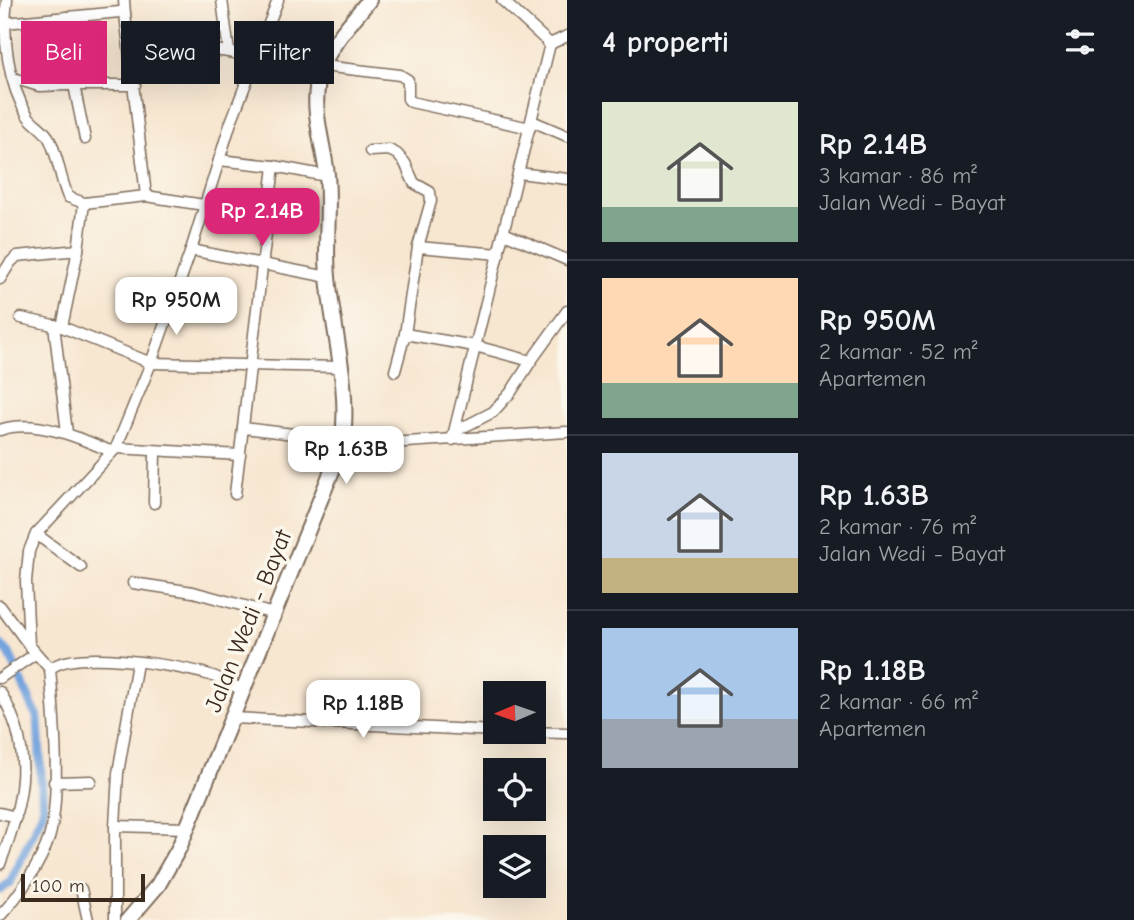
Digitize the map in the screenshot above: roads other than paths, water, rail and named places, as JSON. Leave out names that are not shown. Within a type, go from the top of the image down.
[{"type":"main road","name":"Jalan Wedi - Bayat","points":[[334,46],[369,0]]},
{"type":"main road","name":"Jalan Wedi - Bayat","points":[[128,920],[164,876],[187,828],[342,443],[341,367],[328,277],[327,176],[315,108],[319,84]]},
{"type":"street","points":[[7,0],[3,20],[13,78],[28,116],[49,138],[67,195],[84,203],[146,196],[204,205]]},
{"type":"street","points":[[124,0],[126,21]]},
{"type":"street","points":[[222,0],[229,52]]},
{"type":"street","points":[[270,21],[278,0]]},
{"type":"street","points":[[502,0],[550,44]]},
{"type":"street","points":[[3,20],[121,12],[125,14]]},
{"type":"street","points":[[66,17],[62,78],[71,85],[85,139]]},
{"type":"street","points":[[550,44],[567,36]]},
{"type":"street","points":[[453,436],[550,44]]},
{"type":"street","points":[[220,51],[234,53]]},
{"type":"street","points":[[334,70],[400,75],[408,80],[408,99],[411,102],[531,125],[567,136]]},
{"type":"street","points":[[13,78],[39,86],[135,85],[146,196]]},
{"type":"street","points":[[32,652],[26,563],[36,534],[114,450],[151,363],[246,84]]},
{"type":"street","points":[[370,151],[389,150],[397,154],[402,158],[414,183],[430,192],[431,201],[418,247],[405,334],[395,371]]},
{"type":"street","points":[[219,160],[274,166],[327,176]]},
{"type":"street","points":[[235,494],[274,166]]},
{"type":"street","points":[[519,173],[567,179]]},
{"type":"street","points":[[67,433],[58,326],[78,250],[84,203]]},
{"type":"street","points":[[504,233],[567,260]]},
{"type":"street","points":[[418,247],[499,254]]},
{"type":"street","points":[[0,279],[17,257],[78,250]]},
{"type":"street","points":[[191,250],[328,277]]},
{"type":"street","points":[[453,436],[493,412],[511,392],[567,311]]},
{"type":"street","points":[[21,318],[58,326],[151,363],[341,367]]},
{"type":"street","points":[[405,334],[475,346],[531,361]]},
{"type":"street","points":[[0,430],[27,428],[67,433],[114,450],[240,455]]},
{"type":"street","points":[[244,428],[342,443],[567,432]]},
{"type":"street","points":[[154,503],[155,452]]},
{"type":"street","points":[[36,534],[81,567]]},
{"type":"street","points":[[133,583],[193,592],[274,614]]},
{"type":"street","points":[[0,916],[28,877],[47,842],[53,815],[54,782],[50,669],[32,652],[1,609]]},
{"type":"street","points":[[0,678],[32,652]]},
{"type":"street","points":[[50,669],[56,663],[112,659],[203,673],[243,690]]},
{"type":"street","points":[[115,920],[118,773],[137,663]]},
{"type":"street","points":[[0,692],[11,709],[23,765],[22,794],[0,864]]},
{"type":"street","points":[[233,718],[483,730]]},
{"type":"street","points":[[546,733],[567,733]]},
{"type":"street","points":[[54,782],[91,782]]},
{"type":"street","points":[[0,813],[16,817]]},
{"type":"street","points":[[115,826],[187,828]]},
{"type":"street","points":[[81,889],[88,920]]},
{"type":"waterway","points":[[0,644],[9,653],[38,719],[43,811],[10,883],[0,890]]}]
